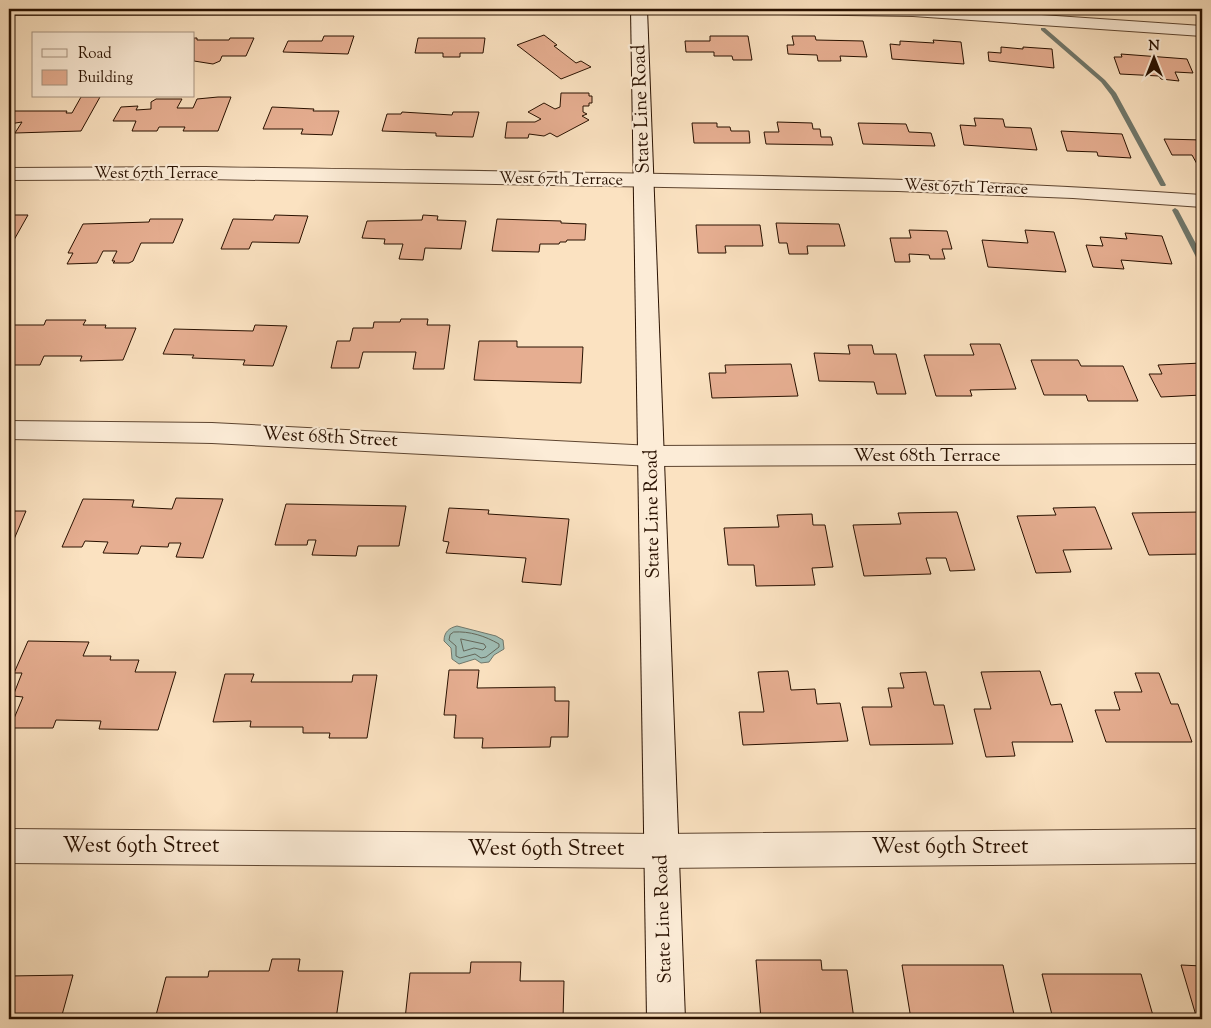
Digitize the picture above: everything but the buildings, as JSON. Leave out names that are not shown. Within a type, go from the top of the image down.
[{"type":"street","points":[[9,10],[460,9]]},
{"type":"street","name":"State Line Road","points":[[639,9],[666,1019]]},
{"type":"street","points":[[782,9],[1021,13],[1093,24],[1202,31]]},
{"type":"street","points":[[1062,9],[1093,24]]},
{"type":"street","name":"West 67th Terrace","points":[[9,174],[204,174],[898,185],[1073,192],[1202,201]]},
{"type":"street","name":"West 68th Street","points":[[9,430],[212,433],[652,456]]},
{"type":"street","name":"West 68th Terrace","points":[[652,456],[1202,454]]},
{"type":"street","name":"West 69th Street","points":[[9,846],[662,851],[1202,846]]},
{"type":"water","points":[[457,626],[496,636],[503,640],[504,649],[494,655],[489,662],[481,663],[475,659],[459,664],[452,659],[451,648],[444,641],[447,631]]},
{"type":"waterway","points":[[1043,29],[1103,81],[1114,94],[1163,185]]},
{"type":"waterway","points":[[1175,210],[1202,261]]}]
